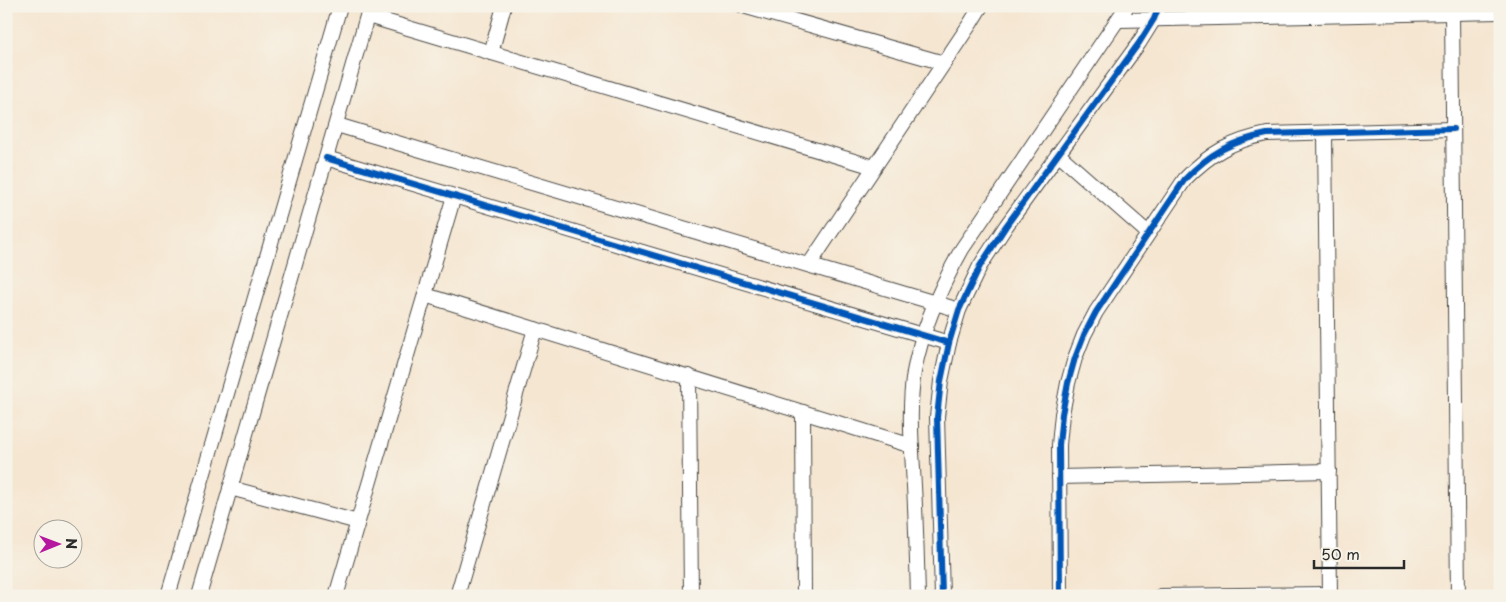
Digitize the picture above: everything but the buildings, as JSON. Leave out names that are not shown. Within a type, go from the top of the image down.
[{"type":"street","points":[[168,596],[340,6]]},
{"type":"street","points":[[491,53],[504,6]]},
{"type":"street","points":[[745,6],[944,63]]},
{"type":"street","points":[[809,265],[981,6]]},
{"type":"street","points":[[918,596],[917,528],[911,412],[914,374],[923,336],[935,302],[947,275],[962,249],[1127,6]]},
{"type":"street","points":[[199,596],[369,11],[491,53],[874,167]]},
{"type":"street","points":[[1119,20],[1156,13],[1500,12]]},
{"type":"street","points":[[942,596],[937,417],[941,381],[949,343],[959,310],[980,266],[1006,226],[1139,43],[1156,13]]},
{"type":"street","points":[[1452,13],[1458,596]]},
{"type":"street","points":[[337,125],[959,310]]},
{"type":"street","points":[[1060,596],[1059,445],[1062,414],[1075,358],[1084,335],[1100,305],[1185,179],[1214,153],[1248,137],[1268,134],[1453,129]]},
{"type":"street","points":[[1161,596],[1330,595],[1326,132]]},
{"type":"street","points":[[1058,154],[1148,233]]},
{"type":"street","points":[[326,158],[949,343]]},
{"type":"street","points":[[336,596],[454,196]]},
{"type":"street","points":[[425,296],[912,446]]},
{"type":"street","points":[[457,596],[535,330]]},
{"type":"street","points":[[689,376],[692,596]]},
{"type":"street","points":[[803,412],[804,596]]},
{"type":"street","points":[[1059,477],[1329,471]]},
{"type":"street","points":[[230,488],[358,522]]},
{"type":"cycle path","points":[[942,596],[937,417],[941,381],[949,343],[959,310],[980,266],[1006,226],[1139,43],[1154,19],[1159,6]]},
{"type":"cycle path","points":[[1060,596],[1059,445],[1062,414],[1075,358],[1096,312],[1185,179],[1203,162],[1222,149],[1243,140],[1267,134],[1453,129]]},
{"type":"cycle path","points":[[326,158],[949,343]]}]
